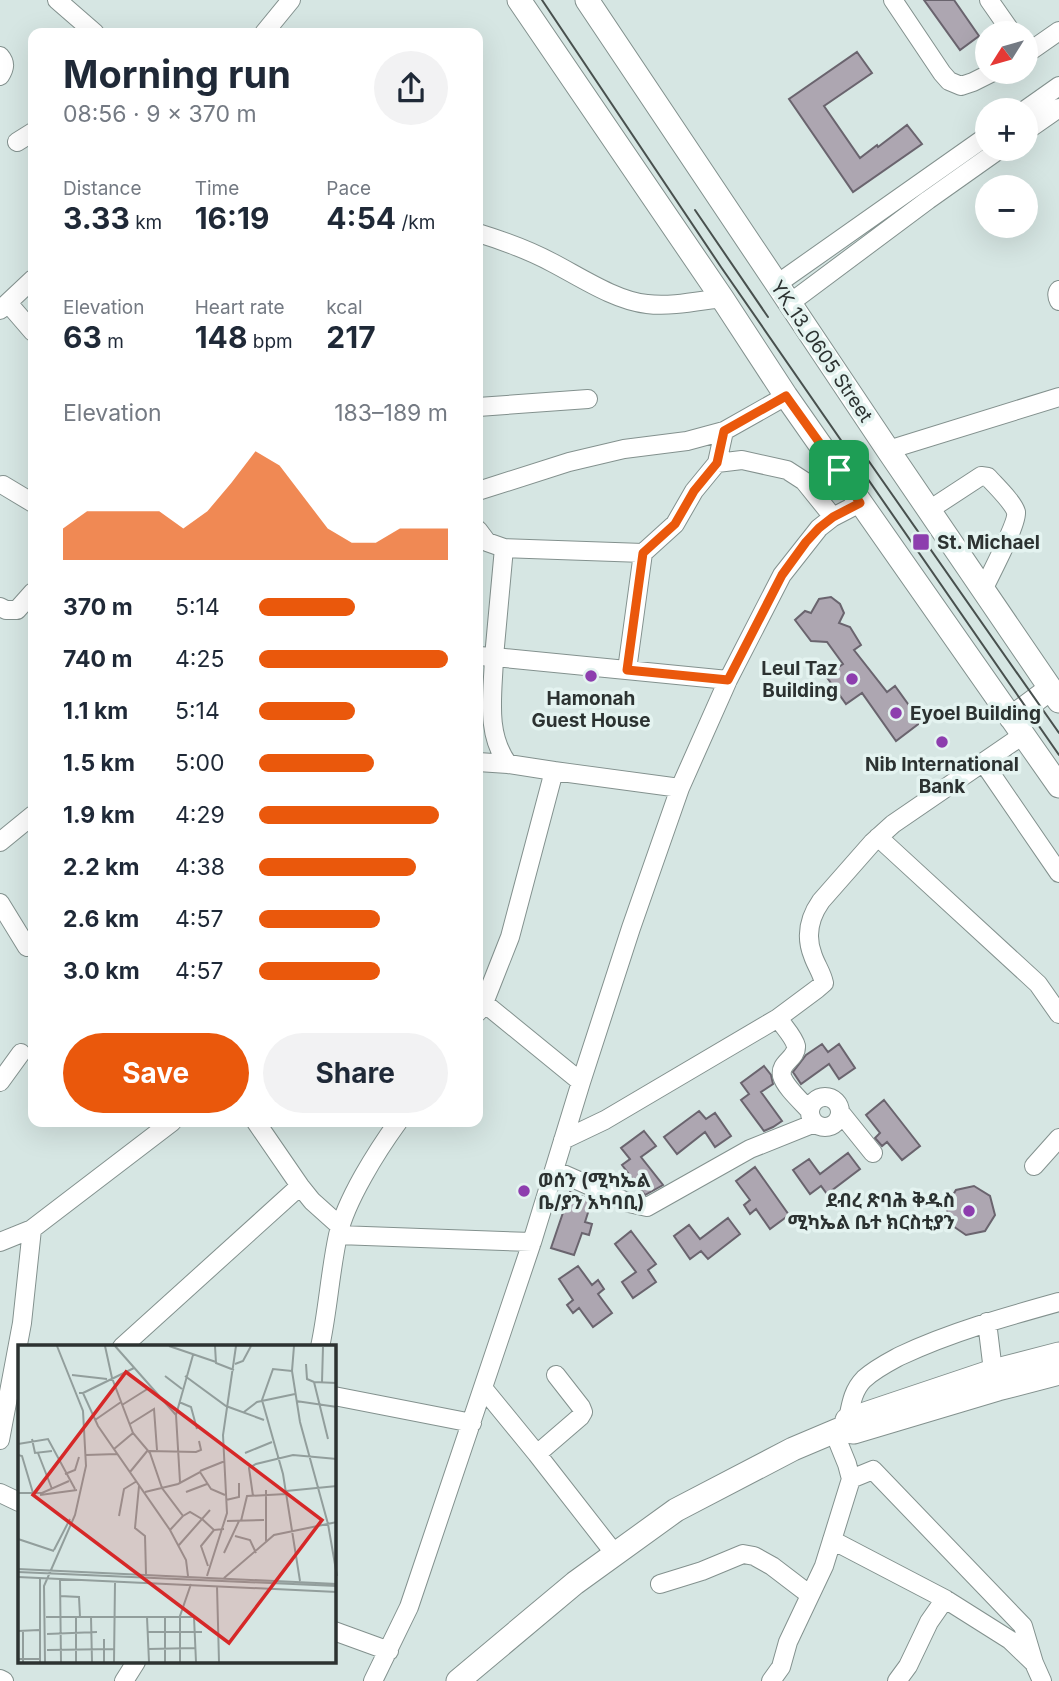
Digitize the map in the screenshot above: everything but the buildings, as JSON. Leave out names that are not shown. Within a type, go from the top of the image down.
[{"type":"main road","points":[[519,0],[786,396],[1059,786]]},
{"type":"main road","name":"YK_13_0605 Street","points":[[587,0],[1055,695]]},
{"type":"main road","points":[[1017,726],[1055,695]]},
{"type":"main road","points":[[1045,1375],[1041,1350],[1059,1342]]},
{"type":"main road","points":[[1045,1375],[1059,1354]]},
{"type":"main road","points":[[458,1681],[575,1583],[676,1510],[793,1449],[840,1427],[855,1432],[995,1380],[1045,1375]]},
{"type":"street","points":[[57,0],[88,28]]},
{"type":"street","points":[[268,28],[291,0]]},
{"type":"street","points":[[893,0],[950,81],[961,86],[975,81]]},
{"type":"street","points":[[989,0],[1004,21]]},
{"type":"street","points":[[1038,45],[1059,32]]},
{"type":"street","points":[[0,56],[4,65],[0,76]]},
{"type":"street","points":[[1038,101],[1059,86]]},
{"type":"street","points":[[1038,123],[1059,108]]},
{"type":"street","points":[[16,142],[28,134]]},
{"type":"street","points":[[776,284],[975,144]]},
{"type":"street","points":[[790,303],[983,161]]},
{"type":"street","points":[[483,235],[509,243],[552,262],[589,283],[644,304],[661,305],[722,298]]},
{"type":"street","points":[[28,284],[4,306],[28,328]]},
{"type":"street","points":[[1059,290],[1059,301]]},
{"type":"street","points":[[483,489],[569,461],[624,449],[687,441],[724,431],[786,396]]},
{"type":"street","points":[[888,450],[1059,397]]},
{"type":"street","points":[[483,407],[588,399]]},
{"type":"street","points":[[627,670],[643,553],[675,524],[694,491],[717,463],[724,431]]},
{"type":"street","points":[[717,463],[742,460],[787,470],[804,481],[833,517]]},
{"type":"street","points":[[929,510],[981,476],[988,477],[1015,509],[1017,516],[1013,527],[983,590]]},
{"type":"street","points":[[3,485],[28,500]]},
{"type":"street","points":[[373,1681],[409,1607],[532,1242],[631,928],[680,788],[728,680],[782,575],[819,528],[833,517],[860,503]]},
{"type":"street","points":[[483,537],[487,542],[504,548],[643,553]]},
{"type":"street","points":[[504,548],[486,656],[492,723],[499,752],[508,764]]},
{"type":"street","points":[[0,607],[17,610],[28,598]]},
{"type":"street","points":[[486,656],[728,680]]},
{"type":"street","points":[[563,1140],[605,1120],[778,1018],[824,983],[812,954],[808,932],[814,911],[821,901],[878,837],[983,762],[1017,726]]},
{"type":"street","points":[[483,762],[680,788]]},
{"type":"street","points":[[983,762],[1059,873]]},
{"type":"street","points":[[483,997],[510,937],[554,771]]},
{"type":"street","points":[[0,842],[28,818]]},
{"type":"street","points":[[878,837],[1038,984],[1059,1014]]},
{"type":"street","points":[[0,903],[27,947]]},
{"type":"street","points":[[483,1006],[581,1082]]},
{"type":"street","points":[[778,1018],[796,1046],[795,1052],[784,1065],[782,1077],[821,1126],[834,1124],[840,1112],[873,1153]]},
{"type":"street","points":[[0,1082],[21,1053]]},
{"type":"street","points":[[554,1170],[629,1203],[647,1208],[750,1149],[813,1117]]},
{"type":"street","points":[[0,1242],[32,1229],[165,1127]]},
{"type":"street","points":[[259,1127],[300,1186],[340,1231],[532,1242]]},
{"type":"street","points":[[320,1345],[340,1231],[358,1188],[394,1127]]},
{"type":"street","points":[[1034,1166],[1059,1138]]},
{"type":"street","points":[[124,1345],[300,1186]]},
{"type":"street","points":[[0,1440],[22,1323],[32,1229]]},
{"type":"street","points":[[771,1681],[781,1667],[788,1642],[824,1566],[851,1479],[840,1427],[862,1381],[878,1368],[918,1348],[987,1322],[1059,1302]]},
{"type":"street","points":[[987,1322],[995,1380]]},
{"type":"street","points":[[537,1454],[583,1412],[556,1375]]},
{"type":"street","points":[[483,1388],[615,1554]]},
{"type":"street","points":[[336,1396],[472,1423]]},
{"type":"street","points":[[851,1479],[873,1470],[1023,1626],[1042,1681]]},
{"type":"street","points":[[0,1493],[18,1502]]},
{"type":"street","points":[[832,1540],[945,1599],[1010,1640],[1034,1663]]},
{"type":"street","points":[[660,1584],[743,1554],[754,1556],[772,1566],[810,1595]]},
{"type":"street","points":[[897,1681],[908,1666],[929,1622],[945,1599]]},
{"type":"street","points":[[336,1632],[389,1651]]},
{"type":"street","points":[[124,1681],[135,1664]]},
{"type":"tram line","points":[[542,0],[721,267],[1059,755]]},
{"type":"tram line","points":[[695,210],[768,317]]},
{"type":"tram line","points":[[868,460],[1059,733]]},
{"type":"place","name":"St. Michael","points":[[921,542]]},
{"type":"place","name":"Hamonah Guest House","points":[[591,676]]},
{"type":"place","name":"Leul Taz Building","points":[[852,679]]},
{"type":"place","name":"Eyoel Building","points":[[896,713]]},
{"type":"place","name":"Nib International Bank","points":[[942,742]]},
{"type":"place","name":"ወሰን (ሚካኤል ቤ/ያን አካባቢ)","points":[[524,1191]]},
{"type":"place","name":"ደብረ ጽባሕ ቅዱስ ሚካኤል ቤተ ክርስቲያን","points":[[969,1211]]},
{"type":"route","points":[[786,396],[839,470],[860,503],[833,517],[806,542],[782,575],[728,680],[627,670],[643,553],[675,524],[694,491],[717,463],[724,431],[786,396]]}]
